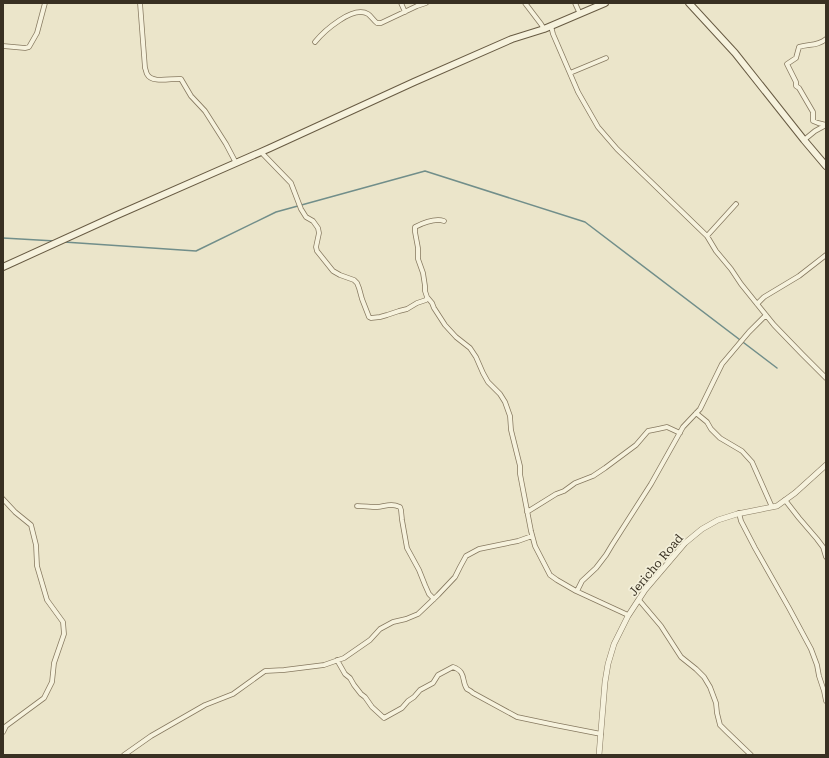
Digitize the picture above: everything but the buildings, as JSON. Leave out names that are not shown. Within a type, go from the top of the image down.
[{"type":"main road","points":[[3,267],[505,42],[544,29],[604,3]]},
{"type":"main road","points":[[689,3],[735,54],[826,166]]},
{"type":"street","points":[[3,46],[29,48],[37,33],[45,3]]},
{"type":"street","points":[[140,3],[145,68],[147,75],[156,80],[176,78],[182,79],[191,96],[205,111],[236,163]]},
{"type":"street","points":[[401,3],[405,12]]},
{"type":"street","points":[[315,42],[323,33],[348,15],[361,13],[368,14],[377,24],[381,24],[426,3]]},
{"type":"street","points":[[525,3],[544,29]]},
{"type":"street","points":[[575,3],[580,14]]},
{"type":"street","points":[[551,26],[578,92],[598,126],[617,149],[707,236],[766,316],[826,378]]},
{"type":"street","points":[[826,39],[819,44],[809,44],[799,47],[796,58],[787,64],[796,82],[796,86],[799,88],[813,112],[813,121],[826,125]]},
{"type":"street","points":[[570,73],[606,58]]},
{"type":"street","points":[[804,140],[815,131],[826,125]]},
{"type":"street","points":[[261,152],[290,183],[300,209],[318,228],[320,233],[316,247],[320,256],[333,271],[354,280],[356,283],[369,317],[380,317],[407,309],[416,303],[426,300],[427,297]]},
{"type":"street","points":[[707,236],[736,204]]},
{"type":"street","points":[[444,221],[431,221],[415,227],[418,259],[423,274],[425,291],[427,297],[432,302],[434,308],[445,325],[456,337],[470,348],[476,356],[488,382],[500,394],[505,402],[510,416],[518,454],[527,512],[535,546],[550,575],[576,592],[628,615]]},
{"type":"street","points":[[757,304],[764,297],[799,276],[826,255]]},
{"type":"street","points":[[576,592],[582,581],[596,568],[606,555],[651,484],[683,427],[700,409],[722,364],[749,332],[766,316]]},
{"type":"street","points":[[696,413],[707,422],[711,429],[720,438],[742,451],[752,462],[772,507]]},
{"type":"street","points":[[527,512],[575,483],[593,476],[636,445],[648,431],[667,427],[680,433]]},
{"type":"street","name":"Jericho Road","points":[[600,755],[605,682],[608,664],[614,644],[628,615],[649,585],[685,543],[702,529],[718,520],[739,513],[777,506],[795,493],[826,465]]},
{"type":"street","points":[[3,499],[15,512],[31,525],[36,545],[37,566],[47,600],[63,622],[64,634],[54,663],[52,682],[44,698],[6,726],[3,732]]},
{"type":"street","points":[[785,500],[817,539],[823,548],[826,557]]},
{"type":"street","points":[[357,506],[376,507],[395,505],[400,507],[407,548],[419,570],[429,594],[434,599]]},
{"type":"street","points":[[739,513],[741,521],[755,548],[811,649],[817,665],[826,702]]},
{"type":"street","points":[[124,755],[151,736],[204,705],[233,694],[265,671],[324,665],[344,658],[370,640],[380,629],[393,622],[418,614],[455,577],[466,556],[478,549],[518,541],[532,536]]},
{"type":"street","points":[[639,600],[661,626],[681,657],[696,669],[704,678],[710,687],[716,703],[720,724],[751,755]]},
{"type":"street","points":[[337,660],[342,670],[350,678],[354,685],[384,718],[402,708],[420,690],[434,683],[438,675],[453,667],[458,669],[463,675],[467,689],[517,717],[601,734]]},
{"type":"waterway","points":[[64,242],[196,251],[276,212],[425,171],[585,222],[777,368]]},
{"type":"waterway","points":[[3,238],[55,241]]}]
